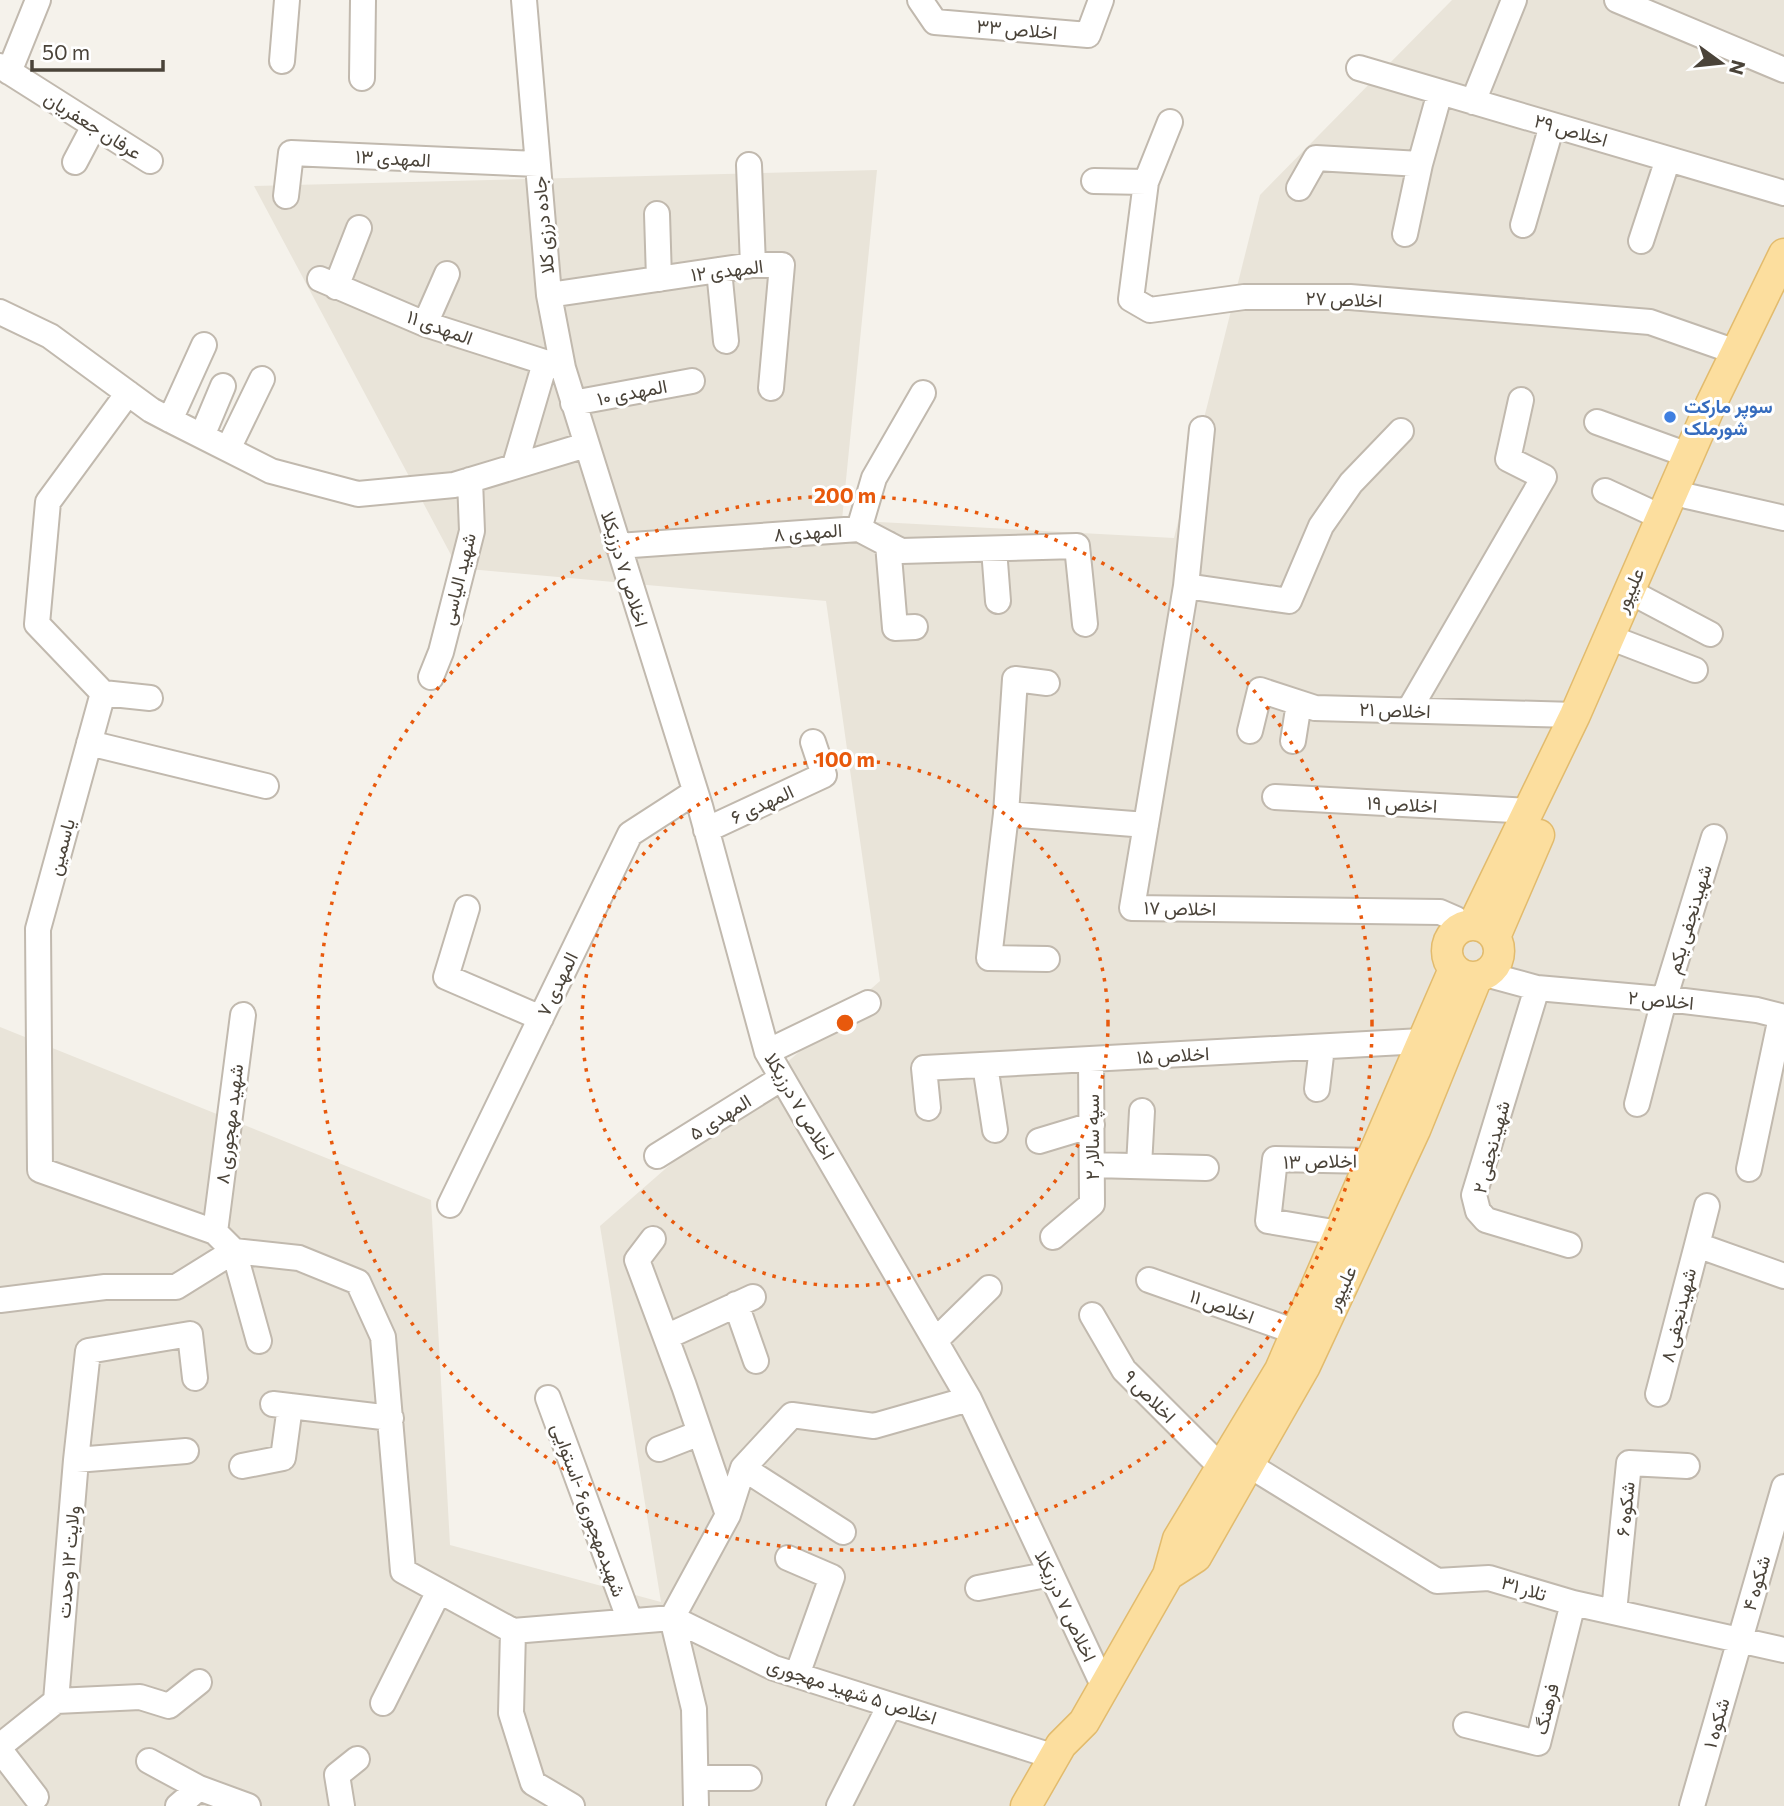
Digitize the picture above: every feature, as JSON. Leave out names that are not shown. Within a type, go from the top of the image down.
[{"type":"main road","name":"علیپور","points":[[1235,1466],[1280,1370],[1422,1041],[1478,953],[1642,598],[1688,455],[1784,254]]},
{"type":"main road","name":"علیپور","points":[[1026,1806],[1060,1745],[1084,1722],[1168,1575],[1178,1539],[1235,1466],[1305,1366],[1415,1130],[1529,811],[1673,502],[1717,428],[1784,294]]},
{"type":"main road","name":"علیپور","points":[[1049,1806],[1081,1751],[1084,1722]]},
{"type":"street","points":[[4,69],[38,0]]},
{"type":"street","points":[[282,61],[287,0]]},
{"type":"street","points":[[362,78],[363,0]]},
{"type":"street","name":"جاده درزی کلا","points":[[524,0],[554,366],[573,403],[586,445]]},
{"type":"street","name":"اخلاص ۳۳","points":[[920,0],[935,22],[1088,35],[1101,0]]},
{"type":"street","points":[[1473,102],[1514,0]]},
{"type":"street","points":[[1617,0],[1784,70]]},
{"type":"street","name":"اخلاص ۲۹","points":[[1359,68],[1784,193]]},
{"type":"street","name":"عرفان جعفریان","points":[[4,69],[150,161]]},
{"type":"street","points":[[1405,234],[1420,164],[1440,92]]},
{"type":"street","name":"اخلاص ۲۷","points":[[1170,122],[1146,182],[1131,299],[1150,310],[1244,298],[1350,297],[1650,322],[1736,352]]},
{"type":"street","points":[[1523,225],[1552,125]]},
{"type":"street","points":[[75,162],[94,126]]},
{"type":"street","name":"المهدی ۱۳","points":[[286,196],[291,153],[538,164]]},
{"type":"street","points":[[1300,188],[1316,158],[1420,164]]},
{"type":"street","points":[[1641,241],[1668,159]]},
{"type":"street","points":[[749,165],[753,265]]},
{"type":"street","points":[[1094,181],[1146,182]]},
{"type":"street","points":[[656,214],[659,279]]},
{"type":"street","name":"المهدی ۱۱","points":[[359,228],[328,283],[425,324],[554,366]]},
{"type":"street","name":"المهدی ۱۲","points":[[549,295],[753,265],[782,265],[771,388]]},
{"type":"street","points":[[719,270],[726,341]]},
{"type":"street","points":[[425,324],[447,274]]},
{"type":"street","points":[[0,312],[50,336],[152,411],[271,471],[358,494],[454,485],[586,445]]},
{"type":"street","points":[[170,420],[204,345]]},
{"type":"street","points":[[515,465],[554,366]]},
{"type":"street","points":[[228,449],[262,379]]},
{"type":"street","name":"المهدی ۱۰","points":[[573,403],[692,380]]},
{"type":"street","points":[[202,436],[223,386]]},
{"type":"street","points":[[128,393],[48,502],[37,624],[103,693],[150,698]]},
{"type":"street","points":[[859,529],[874,478],[923,393]]},
{"type":"street","points":[[1409,710],[1545,477],[1508,459],[1521,400]]},
{"type":"street","points":[[1597,422],[1688,455]]},
{"type":"street","name":"اخلاص ۱۷","points":[[1202,429],[1186,586],[1132,908],[1440,912],[1456,919],[1478,953]]},
{"type":"street","points":[[1186,586],[1289,601],[1321,526],[1351,483],[1401,431]]},
{"type":"street","name":"اخلاص ۷ درزیکلا","points":[[586,445],[695,792],[767,1052],[969,1399],[1103,1685]]},
{"type":"street","name":"شهید الیاسی","points":[[431,677],[441,652],[472,531],[470,480]]},
{"type":"street","points":[[1605,491],[1784,518]]},
{"type":"street","name":"المهدی ۸","points":[[618,546],[859,529],[901,551],[1077,547],[1085,624]]},
{"type":"street","points":[[888,544],[895,628],[915,627]]},
{"type":"street","points":[[994,549],[998,601]]},
{"type":"street","points":[[1642,598],[1710,634]]},
{"type":"street","points":[[1622,642],[1695,670]]},
{"type":"street","points":[[1047,683],[1015,679],[1006,814],[989,958],[1047,959]]},
{"type":"street","name":"اخلاص ۲۱","points":[[1250,731],[1260,690],[1315,708],[1575,715]]},
{"type":"street","name":"یاسمین","points":[[103,693],[38,929],[40,1170],[215,1232]]},
{"type":"street","points":[[1293,741],[1299,703]]},
{"type":"street","name":"المهدی ۶","points":[[706,830],[824,775],[813,741]]},
{"type":"street","points":[[89,743],[267,786]]},
{"type":"street","name":"المهدی ۷","points":[[450,1205],[629,834],[695,792]]},
{"type":"street","name":"اخلاص ۱۹","points":[[1275,797],[1529,811]]},
{"type":"street","points":[[1006,814],[1146,825]]},
{"type":"street","name":"شهیدنجفی یکم","points":[[1637,1104],[1664,1000],[1714,837]]},
{"type":"street","points":[[467,908],[446,977],[541,1018]]},
{"type":"street","name":"اخلاص ۲","points":[[1478,953],[1537,988],[1757,1010],[1782,1017]]},
{"type":"street","name":"شهیدنجفی ۲","points":[[1537,988],[1474,1195],[1478,1211],[1486,1220],[1569,1245]]},
{"type":"street","points":[[767,1052],[868,1003]]},
{"type":"street","name":"شهید مهجوری ۸","points":[[215,1232],[243,1016]]},
{"type":"street","points":[[1749,1170],[1782,1017]]},
{"type":"street","name":"اخلاص ۱۵","points":[[928,1108],[924,1068],[1422,1041]]},
{"type":"street","points":[[1317,1089],[1322,1047]]},
{"type":"street","name":"سپه سالار ۲","points":[[1053,1237],[1092,1204],[1091,1060]]},
{"type":"street","points":[[985,1065],[995,1130]]},
{"type":"street","name":"المهدی ۵","points":[[657,1156],[782,1078]]},
{"type":"street","points":[[1139,1166],[1142,1111]]},
{"type":"street","points":[[1039,1141],[1092,1125]]},
{"type":"street","name":"اخلاص ۱۳","points":[[1339,1233],[1268,1221],[1275,1159],[1371,1161]]},
{"type":"street","points":[[1093,1165],[1206,1168]]},
{"type":"street","points":[[1697,1245],[1707,1206]]},
{"type":"street","points":[[215,1232],[234,1251],[259,1341]]},
{"type":"street","points":[[653,1239],[637,1260],[728,1515]]},
{"type":"street","name":"شهیدنجفی ۸","points":[[1658,1394],[1697,1245],[1784,1276]]},
{"type":"street","points":[[0,1300],[105,1287],[176,1287],[234,1251],[299,1258],[358,1282],[383,1337],[403,1571],[513,1631],[672,1618]]},
{"type":"street","name":"اخلاص ۱۱","points":[[1149,1280],[1296,1332]]},
{"type":"street","points":[[936,1340],[989,1288]]},
{"type":"street","points":[[666,1337],[745,1301],[756,1361]]},
{"type":"street","name":"اخلاص ۹","points":[[1092,1315],[1124,1370],[1235,1466]]},
{"type":"street","name":"ولایت ۱۲ وحدت","points":[[56,1701],[88,1351],[190,1334],[195,1378]]},
{"type":"street","name":"شهیدمهجوری۶ -استوایی","points":[[548,1398],[630,1621]]},
{"type":"street","points":[[696,1806],[694,1709],[672,1618],[728,1515],[743,1468],[792,1415],[874,1426],[969,1399]]},
{"type":"street","points":[[242,1466],[283,1458],[282,1405],[391,1418]]},
{"type":"street","points":[[659,1449],[700,1433]]},
{"type":"street","points":[[76,1460],[186,1451]]},
{"type":"street","name":"شکوه ۶","points":[[1614,1612],[1629,1463],[1687,1466]]},
{"type":"street","name":"تلار ۳۱","points":[[1235,1466],[1437,1581],[1489,1578],[1573,1603],[1784,1650]]},
{"type":"street","points":[[743,1468],[843,1532]]},
{"type":"street","name":"شکوه ۴","points":[[1740,1639],[1784,1487]]},
{"type":"street","points":[[788,1558],[832,1577],[797,1675]]},
{"type":"street","points":[[978,1588],[1051,1574]]},
{"type":"street","points":[[383,1703],[439,1591]]},
{"type":"street","name":"فرهنگ","points":[[1466,1725],[1538,1743],[1573,1603]]},
{"type":"street","name":"اخلاص ۵ شهید مهجوری","points":[[672,1618],[774,1668],[1055,1757]]},
{"type":"street","points":[[513,1631],[512,1713],[533,1783],[572,1806]]},
{"type":"street","name":"شکوه ۱","points":[[1692,1806],[1740,1639]]},
{"type":"street","points":[[36,1797],[0,1748],[56,1701],[140,1697],[169,1706],[199,1682]]},
{"type":"street","points":[[839,1806],[890,1705]]},
{"type":"street","points":[[342,1806],[337,1775],[357,1759]]},
{"type":"street","points":[[149,1761],[199,1788],[248,1806]]},
{"type":"street","points":[[696,1777],[749,1778]]},
{"type":"street","points":[[178,1806],[199,1788]]},
{"type":"shaded area","points":[[1452,0],[1784,0],[1784,1806],[0,1806],[0,1027],[431,1200],[450,1545],[661,1602],[600,1226],[880,981],[826,601],[458,568],[254,186],[877,170],[842,520],[1174,538],[1260,195]]},
{"type":"place","name":"سوپر مارکت شورملک","points":[[1670,417]]}]
